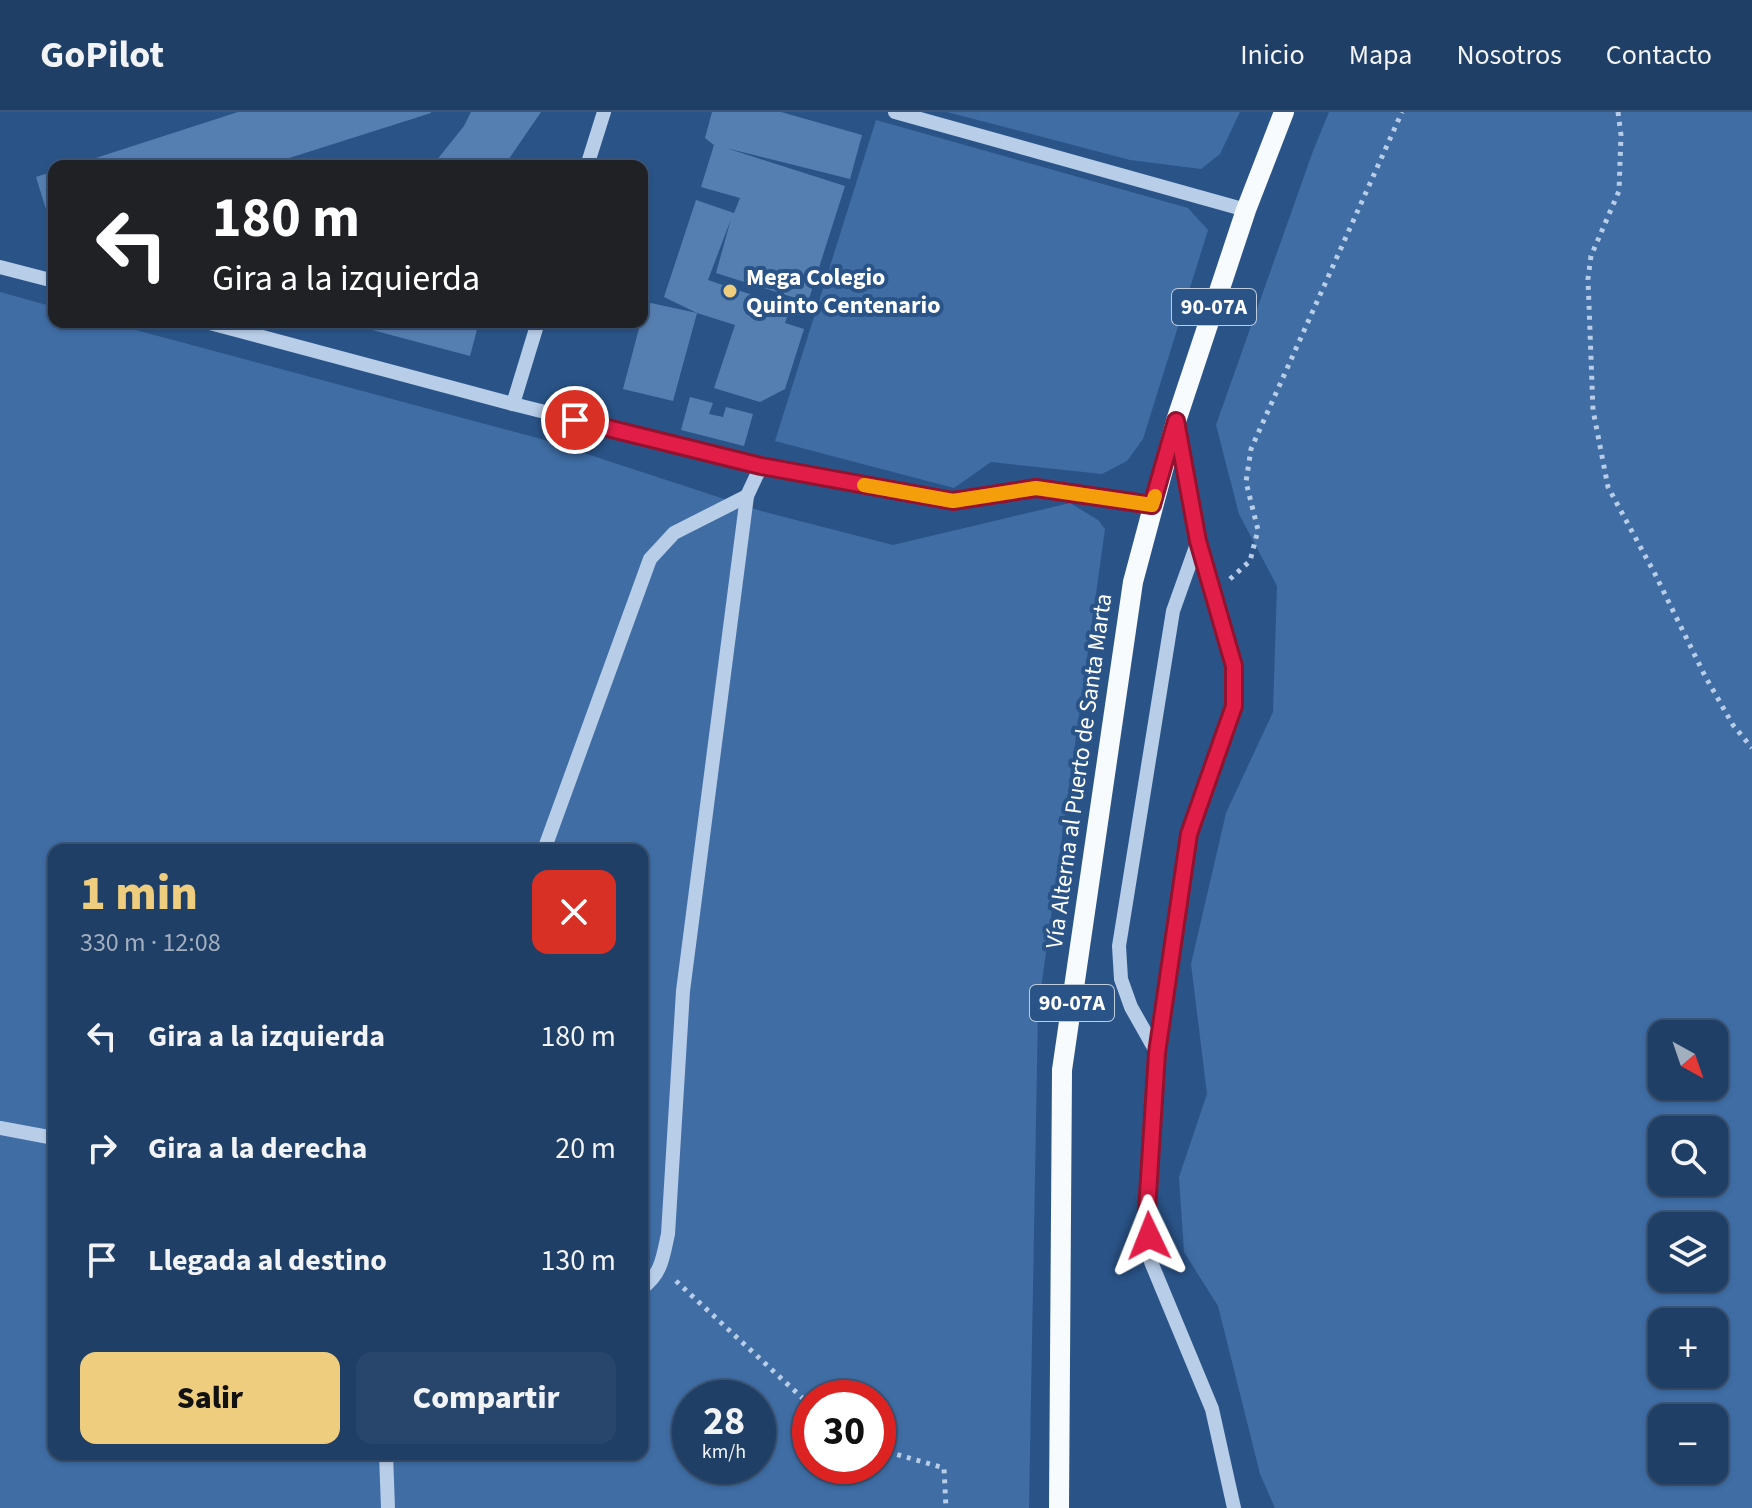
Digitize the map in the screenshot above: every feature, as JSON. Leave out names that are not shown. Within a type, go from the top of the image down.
[{"type":"main road","name":"Vía Alterna al Puerto de Santa Marta","points":[[1059,1508],[1062,1070],[1133,582],[1176,421],[1246,210],[1284,112]]},
{"type":"street","points":[[589,160],[604,112]]},
{"type":"street","points":[[895,112],[1246,210]]},
{"type":"street","points":[[0,267],[48,279]]},
{"type":"street","points":[[228,328],[761,466],[953,501],[1036,488],[1152,505]]},
{"type":"street","points":[[513,404],[536,328]]},
{"type":"street","points":[[1176,421],[1198,541],[1234,666],[1234,706],[1189,834],[1157,1053],[1147,1210],[1151,1262],[1212,1409],[1234,1508]]},
{"type":"street","points":[[648,1283],[661,1268],[668,1234],[683,991],[747,496],[761,466]]},
{"type":"street","points":[[546,844],[650,559],[674,533],[747,496]]},
{"type":"street","points":[[1157,1053],[1131,1007],[1121,979],[1119,946],[1173,611],[1198,541]]},
{"type":"street","points":[[0,1128],[48,1137]]},
{"type":"street","points":[[386,1460],[388,1508]]},
{"type":"path","points":[[1212,594],[1250,561],[1258,530],[1246,482],[1251,449],[1402,112]]},
{"type":"path","points":[[1618,112],[1621,135],[1619,191],[1591,256],[1588,279],[1593,410],[1608,487],[1705,676],[1733,725],[1752,748]]},
{"type":"path","points":[[661,1268],[792,1388]]},
{"type":"path","points":[[896,1454],[944,1468],[946,1508]]},
{"type":"shaded area","points":[[947,112],[1240,112],[1220,154],[1201,169],[1130,160]]},
{"type":"shaded area","points":[[1329,112],[1752,112],[1752,1508],[1275,1508],[1260,1474],[1218,1306],[1184,1252],[1179,1177],[1207,1094],[1191,964],[1226,813],[1273,712],[1277,586],[1239,514],[1216,425]]},
{"type":"shaded area","points":[[876,120],[1188,208],[1208,230],[1143,439],[1127,461],[1102,474],[991,462],[954,488],[775,441]]},
{"type":"shaded area","points":[[0,292],[48,305],[48,328],[128,328],[541,439],[761,511],[893,545],[1070,503],[1098,520],[1105,529],[1038,1010],[1029,1508],[0,1508]]},
{"type":"building","points":[[238,112],[431,112],[283,160],[90,160]]},
{"type":"building","points":[[471,112],[541,112],[508,160],[437,160],[464,126]]},
{"type":"building","points":[[712,112],[781,112],[862,135],[850,179],[726,148],[845,186],[808,302],[716,273],[731,219],[708,280],[790,308],[785,323],[804,329],[785,389],[760,402],[714,388],[735,325],[697,313],[664,297],[696,200],[734,213],[740,198],[701,187],[714,145],[705,138]]},
{"type":"building","points":[[48,173],[48,216],[36,177]]},
{"type":"building","points":[[648,302],[697,313],[673,401],[623,389],[639,328],[648,328]]},
{"type":"building","points":[[365,328],[477,328],[470,356]]},
{"type":"building","points":[[690,397],[713,403],[709,414],[723,417],[726,407],[753,414],[744,446],[681,430]]},
{"type":"slow traffic","points":[[864,485],[953,501],[1036,488],[1152,505],[1155,496]]},
{"type":"place","name":"Mega Colegio Quinto Centenario","points":[[730,291]]},
{"type":"route","points":[[575,420],[761,466],[953,501],[1036,488],[1152,505],[1176,421],[1198,541],[1234,666],[1234,706],[1189,834],[1157,1053],[1147,1210],[1149,1236]]}]
